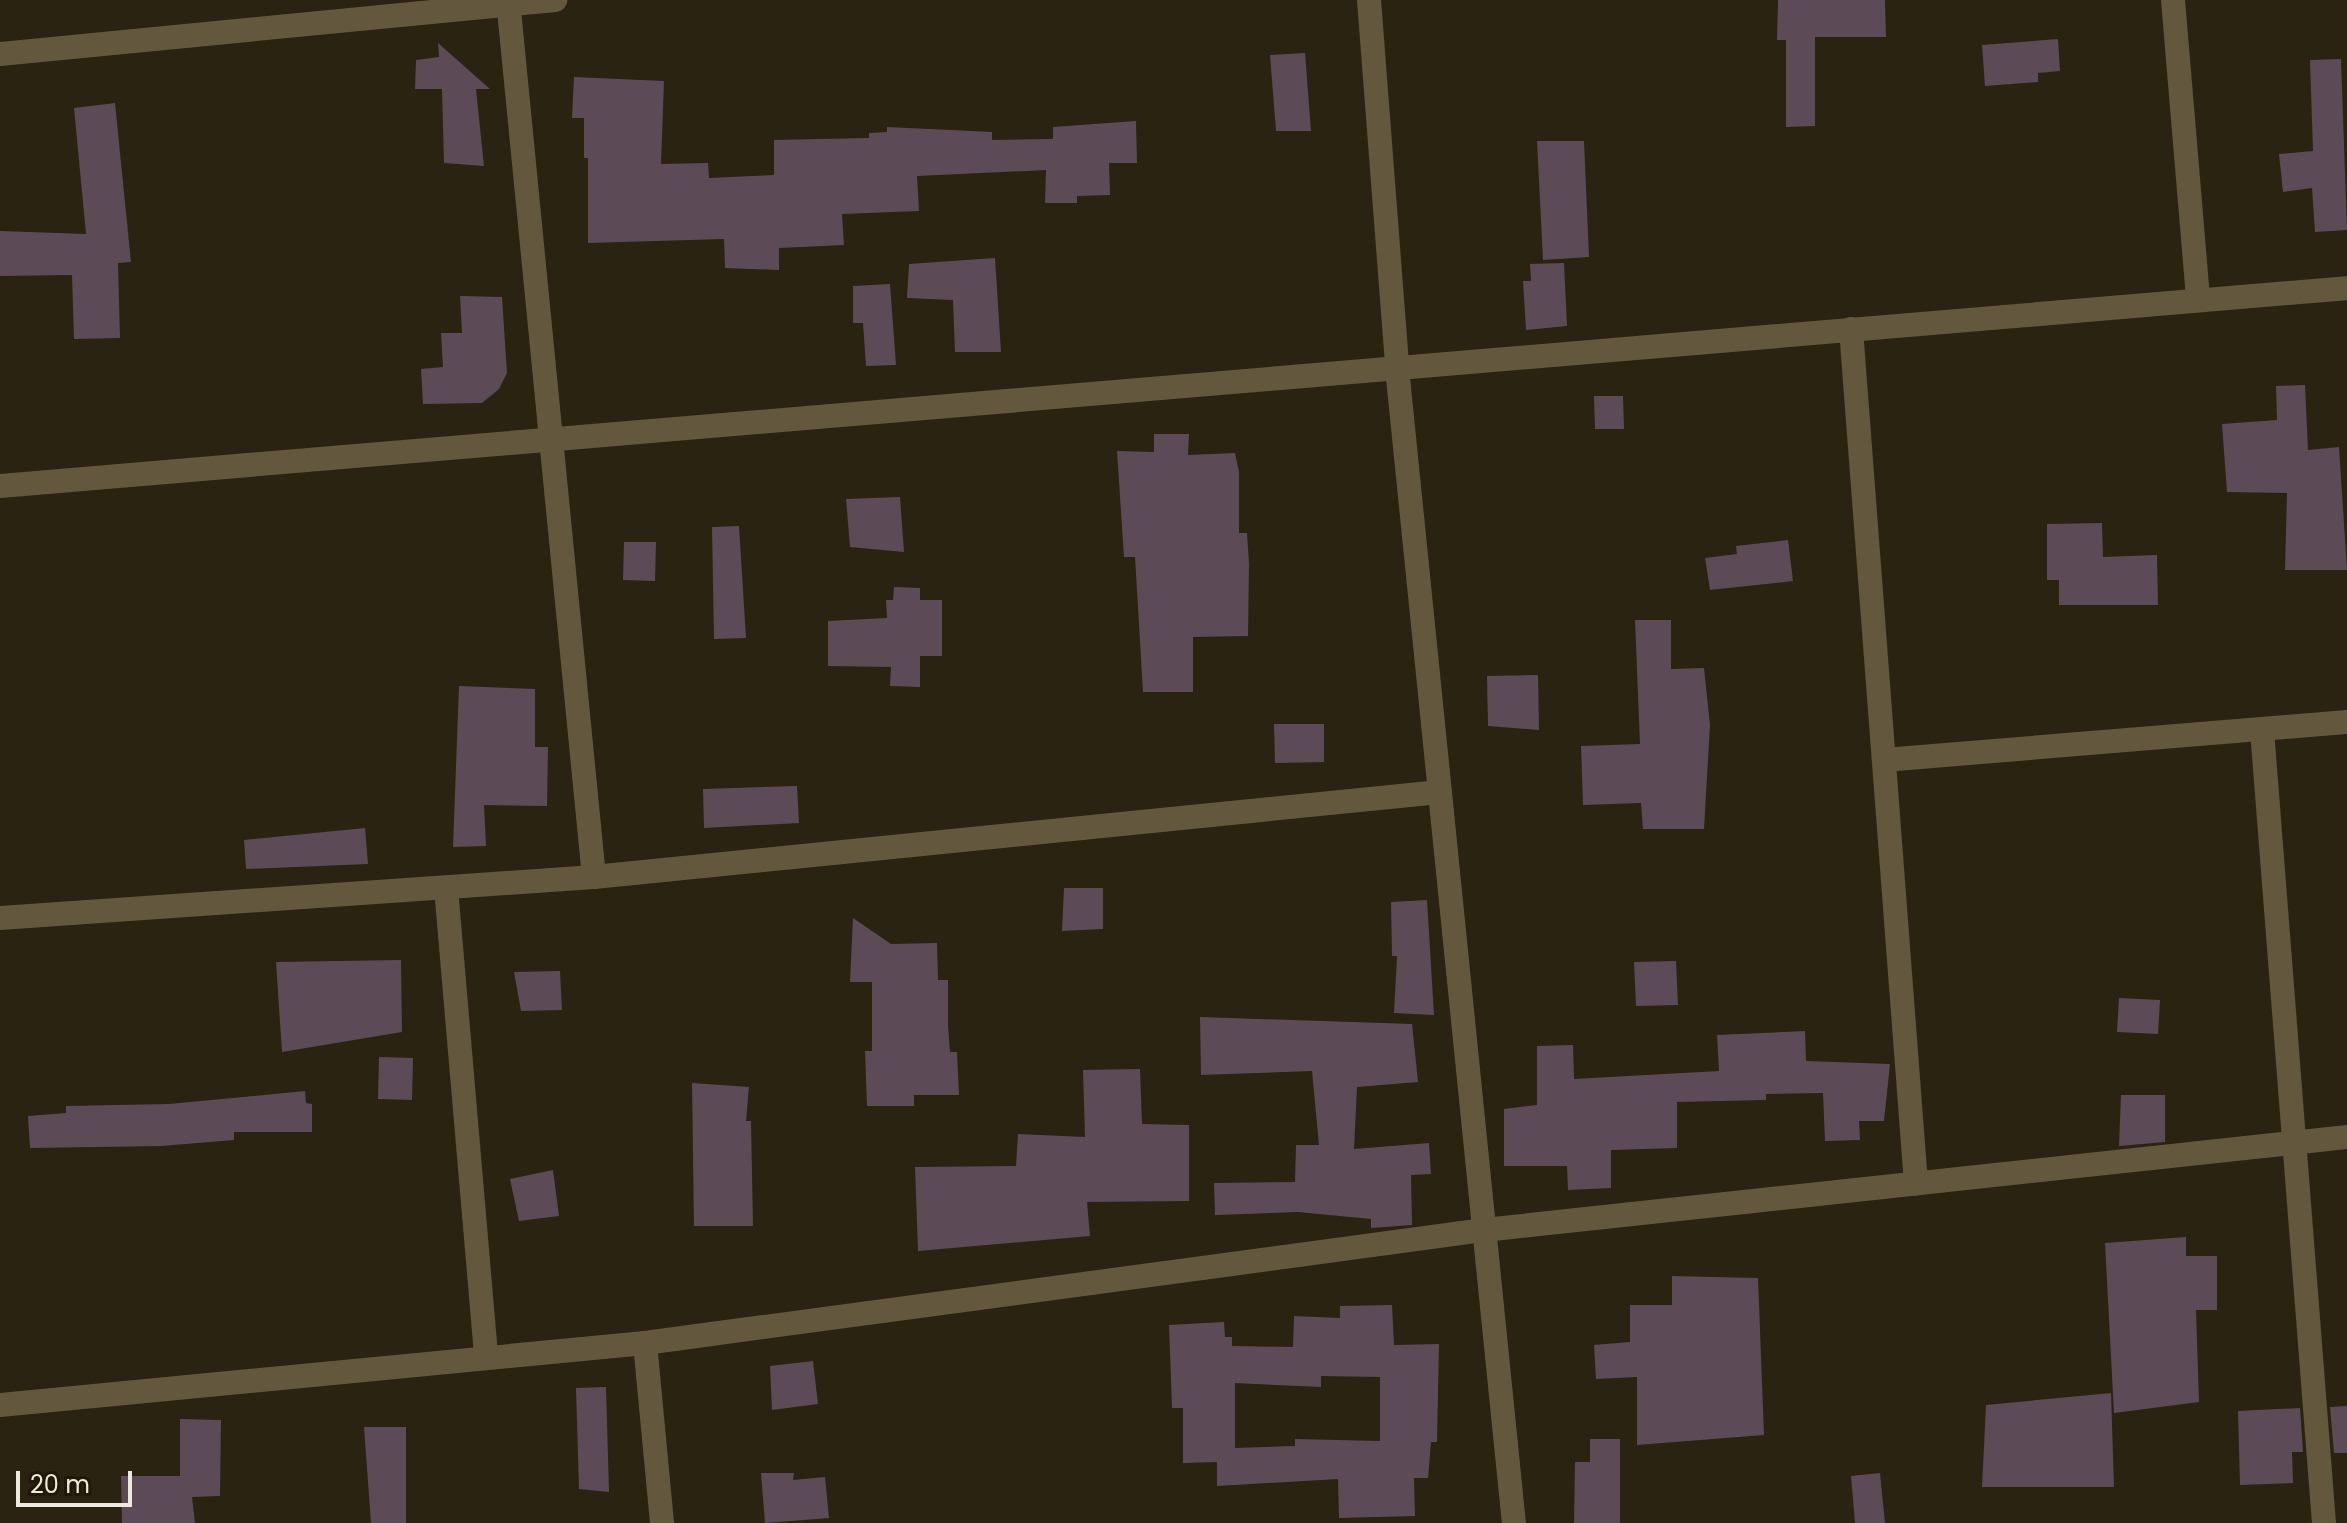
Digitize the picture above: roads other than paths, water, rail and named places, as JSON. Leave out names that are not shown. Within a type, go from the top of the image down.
[{"type":"street","points":[[0,54],[508,2],[555,0]]},
{"type":"street","points":[[1369,0],[1397,368],[1514,1523]]},
{"type":"street","points":[[2173,0],[2198,299]]},
{"type":"street","points":[[508,2],[555,439],[594,877]]},
{"type":"street","points":[[0,486],[2347,288]]},
{"type":"street","points":[[1851,329],[1916,1184]]},
{"type":"street","points":[[1884,760],[2347,722]]},
{"type":"street","points":[[2262,730],[2324,1523]]},
{"type":"street","points":[[0,918],[594,877],[1440,792]]},
{"type":"street","points":[[446,888],[486,1357]]},
{"type":"street","points":[[0,1405],[645,1343],[1484,1230],[2347,1137]]},
{"type":"street","points":[[645,1343],[662,1523]]}]
